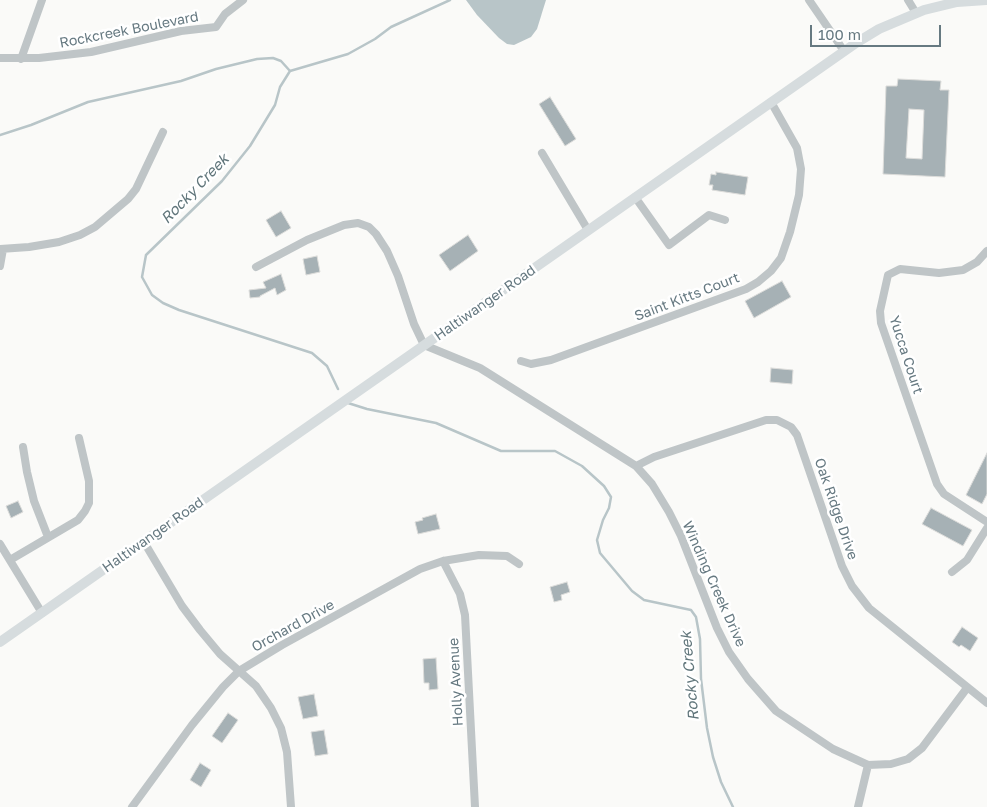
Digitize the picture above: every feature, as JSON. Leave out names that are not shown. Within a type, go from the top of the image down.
[{"type":"street","points":[[21,58],[42,0]]},
{"type":"street","name":"Rockcreek Boulevard","points":[[0,58],[38,58],[91,52],[181,31],[216,27],[225,14],[243,0]]},
{"type":"street","points":[[809,0],[844,51]]},
{"type":"street","points":[[908,0],[916,13]]},
{"type":"street","name":"Haltiwanger Road","points":[[0,642],[844,51],[879,29],[916,13],[948,3],[986,0]]},
{"type":"street","name":"Saint Kitts Court","points":[[521,361],[531,364],[550,360],[640,328],[746,289],[771,271],[780,258],[790,232],[799,195],[801,170],[797,148],[771,102]]},
{"type":"street","points":[[0,266],[2,249],[59,242],[80,235],[95,227],[136,190],[164,132]]},
{"type":"street","points":[[542,153],[588,230]]},
{"type":"street","points":[[636,197],[669,245],[709,216],[725,220]]},
{"type":"street","points":[[256,267],[307,240],[344,225],[358,223],[370,227],[387,251],[424,346]]},
{"type":"street","name":"Yucca Court","points":[[987,251],[977,262],[963,270],[939,273],[900,269],[888,275],[880,311],[881,323],[937,484],[944,494],[987,522]]},
{"type":"street","name":"Winding Creek Drive","points":[[424,346],[480,368],[636,466],[652,484],[669,512],[681,536],[717,628],[729,652],[748,679],[776,710],[833,750],[868,765],[891,764],[908,759],[922,748],[967,688]]},
{"type":"street","name":"Oak Ridge Drive","points":[[636,466],[690,444],[766,420],[777,420],[791,426],[797,434],[842,566],[852,586],[869,608],[987,703]]},
{"type":"street","points":[[10,560],[78,520],[85,512],[89,503],[88,482],[79,438]]},
{"type":"street","points":[[23,447],[34,501],[48,537]]},
{"type":"street","points":[[952,572],[967,560],[987,528]]},
{"type":"street","points":[[144,542],[182,606],[200,630],[220,654],[256,686],[266,699],[281,728],[287,752],[291,807]]},
{"type":"street","points":[[0,544],[42,613]]},
{"type":"street","name":"Orchard Drive","points":[[132,807],[198,718],[223,687],[239,671],[420,569],[443,561],[479,555],[507,556],[519,564]]},
{"type":"street","name":"Holly Avenue","points":[[443,561],[460,594],[465,616],[475,807]]},
{"type":"street","points":[[858,807],[868,765]]},
{"type":"shaded area","points":[[466,0],[546,0],[537,29],[531,37],[514,45],[507,44],[499,38],[477,15]]},
{"type":"building","points":[[898,79],[941,81],[940,90],[949,90],[945,177],[883,174],[886,86],[897,86]],"holes":[[[909,109],[924,110],[922,159],[906,158]]]},
{"type":"building","points":[[550,97],[576,139],[565,146],[539,104]]},
{"type":"building","points":[[716,172],[748,177],[745,195],[712,190],[713,185],[709,185],[711,174],[716,175]]},
{"type":"building","points":[[281,211],[291,228],[276,237],[266,220]]},
{"type":"building","points":[[468,235],[478,251],[450,271],[439,255]]},
{"type":"building","points":[[317,256],[320,272],[306,275],[303,259]]},
{"type":"building","points":[[281,274],[286,290],[277,295],[275,288],[260,297],[250,298],[249,290],[266,288],[263,282]]},
{"type":"building","points":[[782,281],[791,297],[754,318],[745,301]]},
{"type":"building","points":[[771,368],[793,370],[792,384],[770,382]]},
{"type":"building","points":[[987,453],[987,494],[982,504],[966,495]]},
{"type":"building","points":[[18,501],[23,512],[11,518],[6,506]]},
{"type":"building","points":[[931,508],[972,530],[963,546],[922,524]]},
{"type":"building","points":[[436,514],[440,529],[418,534],[415,522]]},
{"type":"building","points":[[567,582],[570,592],[561,595],[562,600],[554,602],[550,587]]},
{"type":"building","points":[[962,627],[978,638],[970,651],[952,642]]},
{"type":"building","points":[[436,658],[438,689],[429,690],[429,683],[424,683],[423,659]]},
{"type":"building","points":[[314,694],[318,716],[303,719],[298,697]]},
{"type":"building","points":[[228,713],[238,720],[222,743],[212,736]]},
{"type":"building","points":[[324,730],[328,754],[315,756],[311,732]]},
{"type":"building","points":[[200,763],[211,770],[201,787],[190,780]]},
{"type":"waterway","points":[[290,71],[348,54],[375,39],[391,27],[450,0]]},
{"type":"waterway","name":"Rocky Creek","points":[[0,135],[31,125],[88,102],[181,81],[216,69],[257,59],[273,58],[281,61],[290,71]]},
{"type":"waterway","name":"Rocky Creek","points":[[290,71],[280,87],[275,105],[250,146],[222,181],[146,255],[142,277],[152,295],[163,303],[179,310],[312,353],[327,366],[338,389]]},
{"type":"waterway","name":"Rocky Creek","points":[[348,403],[367,409],[436,423],[501,451],[555,451],[582,466],[604,486],[611,497],[609,508],[597,540],[600,553],[632,591],[644,600],[691,610],[696,617],[700,639],[701,679],[707,728],[721,782],[733,807]]}]
